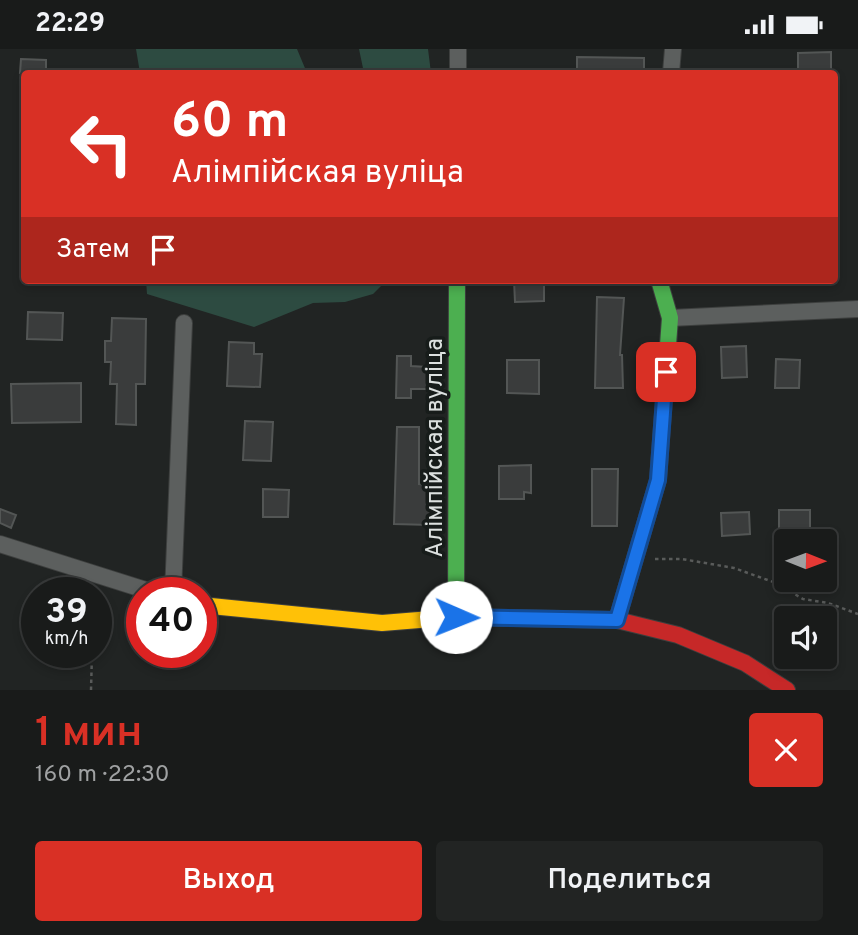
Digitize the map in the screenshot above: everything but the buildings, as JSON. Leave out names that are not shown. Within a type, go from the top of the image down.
[{"type":"street","points":[[458,49],[458,70]]},
{"type":"street","points":[[671,70],[673,49]]},
{"type":"street","name":"Алімпійская вуліца","points":[[456,617],[457,284]]},
{"type":"street","points":[[617,620],[658,480],[670,318],[660,284]]},
{"type":"street","points":[[670,318],[858,309]]},
{"type":"street","points":[[174,577],[184,323]]},
{"type":"street","points":[[0,544],[126,584]]},
{"type":"street","points":[[217,607],[382,623],[456,617],[617,620],[678,635],[745,663],[787,690]]},
{"type":"path","points":[[632,568],[657,558],[682,559],[734,568],[776,583],[803,599],[828,603],[858,614]]},
{"type":"path","points":[[91,690],[92,668]]},
{"type":"green space","points":[[136,49],[297,49],[306,70],[140,70]]},
{"type":"green space","points":[[359,49],[428,49],[431,70],[363,70]]},
{"type":"green space","points":[[146,284],[383,284],[373,294],[345,302],[313,303],[254,327],[147,294]]},
{"type":"traffic: fast","points":[[456,617],[457,284]]},
{"type":"traffic: fast","points":[[617,620],[658,480],[670,318],[660,284]]},
{"type":"traffic: slow","points":[[217,607],[382,623],[456,617],[513,618]]},
{"type":"traffic: jam","points":[[513,618],[617,620],[678,635],[745,663],[787,690]]},
{"type":"route","points":[[456,617],[617,620],[658,480],[666,372]]}]
